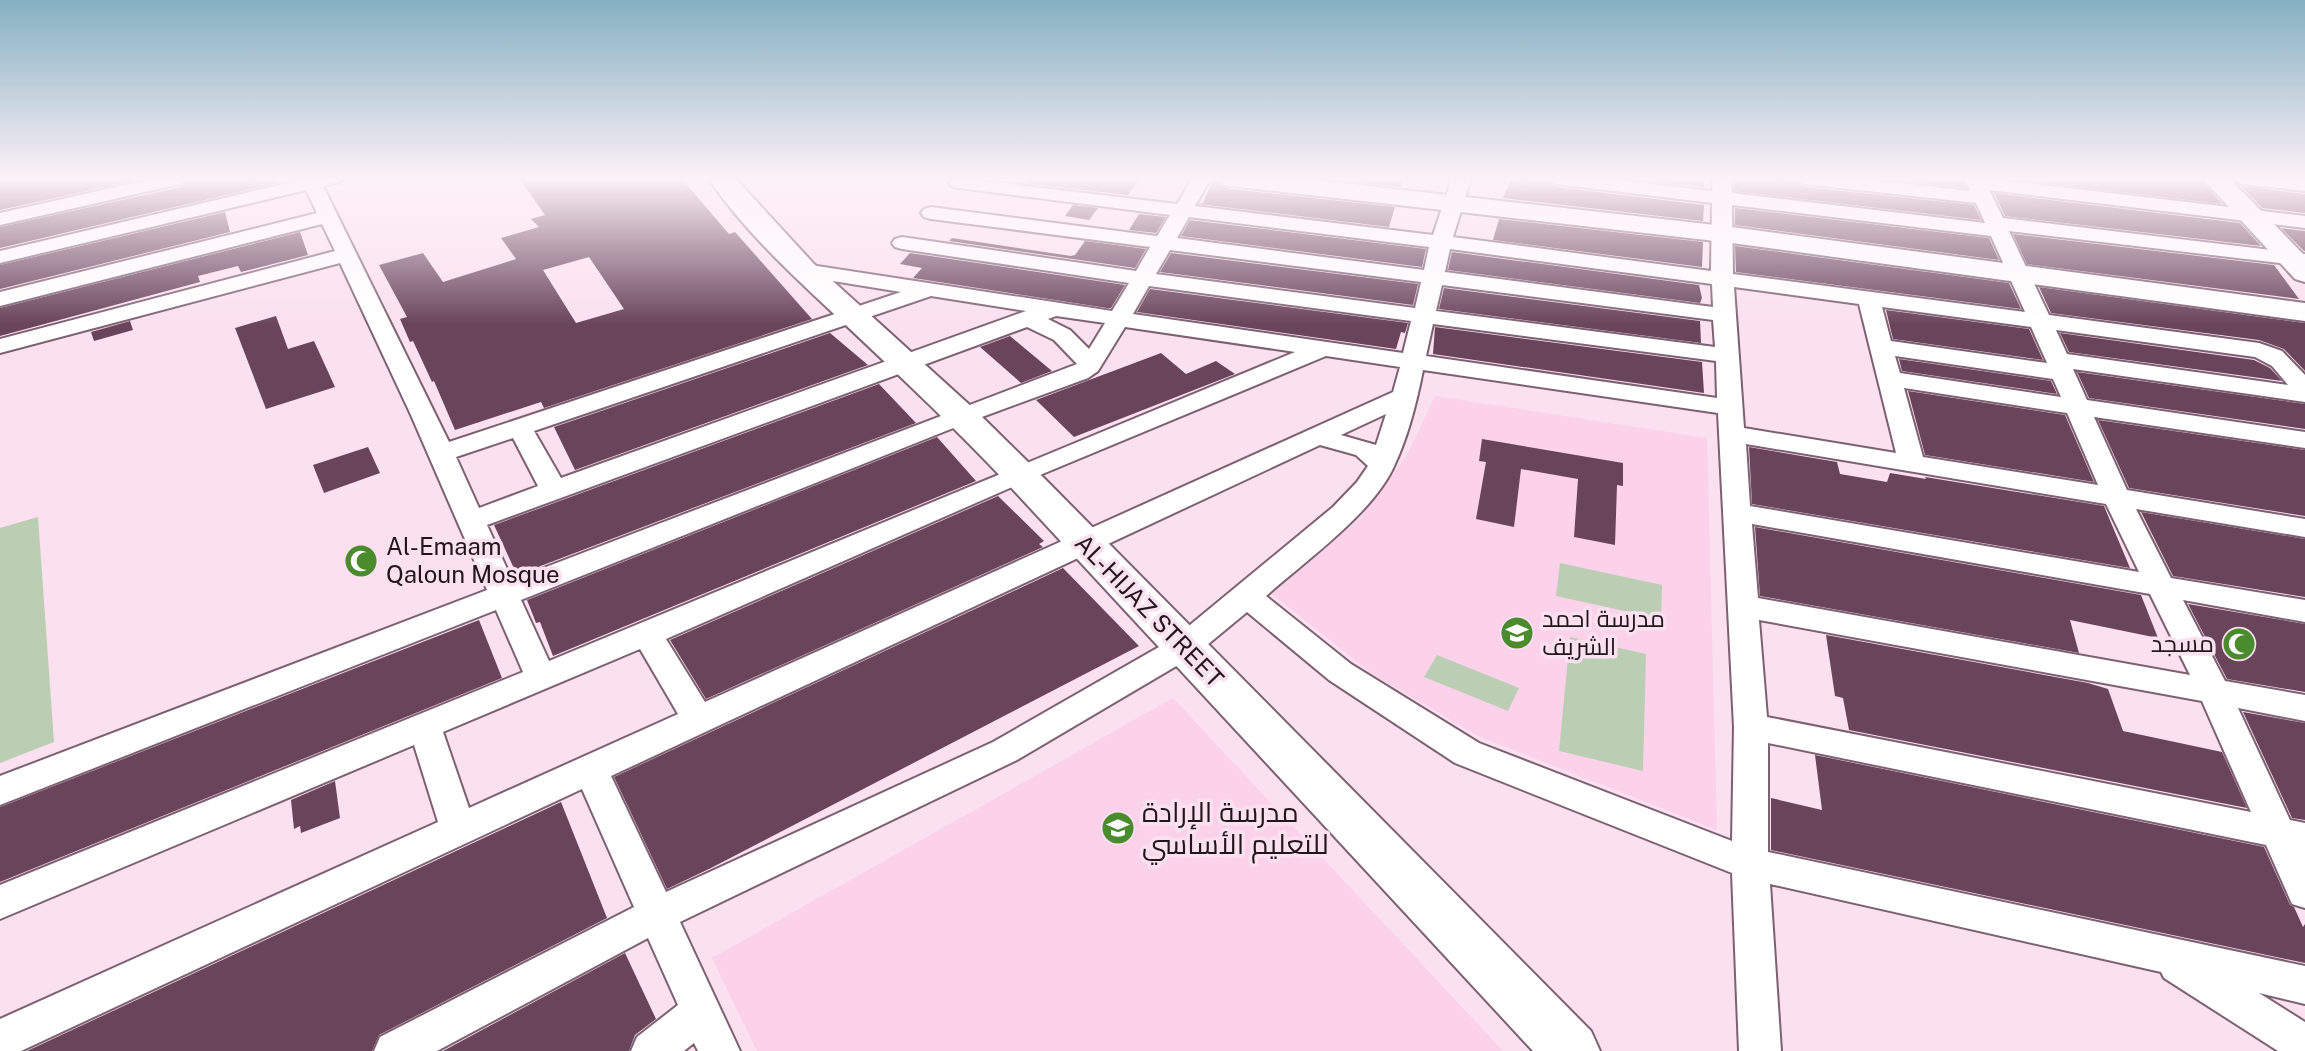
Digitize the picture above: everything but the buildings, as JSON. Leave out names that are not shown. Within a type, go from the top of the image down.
[{"type":"main road","name":"AL-HIJAZ STREET","points":[[762,227],[804,270],[861,297],[906,364],[1019,474],[1571,1051]]},
{"type":"main road","points":[[1681,227],[2305,312]]},
{"type":"main road","points":[[2263,227],[2300,263]]},
{"type":"street","points":[[0,257],[123,227]]},
{"type":"street","points":[[0,299],[284,227]]},
{"type":"street","points":[[334,227],[442,453],[541,678]]},
{"type":"street","points":[[861,297],[917,227]]},
{"type":"street","points":[[1037,227],[1725,315]]},
{"type":"street","points":[[0,791],[962,416],[1079,373],[1090,366],[1175,227]]},
{"type":"street","points":[[1313,227],[1868,297],[2270,353],[2282,360],[2305,393]]},
{"type":"street","points":[[395,1051],[656,915],[1005,751],[1184,647],[1343,513],[1367,488],[1382,465],[1426,315],[1446,227]]},
{"type":"street","points":[[1724,227],[1722,278],[1751,727],[1750,864],[1760,1051]]},
{"type":"street","points":[[1997,227],[2116,496],[2213,690],[2290,835],[2305,892]]},
{"type":"street","points":[[2114,227],[2300,263]]},
{"type":"street","points":[[902,243],[1144,279],[1728,356]]},
{"type":"street","points":[[0,346],[348,254]]},
{"type":"street","points":[[861,297],[928,290]]},
{"type":"street","points":[[442,453],[861,297],[928,290],[1412,362],[1733,421],[1911,461],[2305,528]]},
{"type":"street","points":[[1868,297],[1911,461]]},
{"type":"street","points":[[472,520],[1054,309]]},
{"type":"street","points":[[1024,319],[1046,324],[1075,345],[1090,366]]},
{"type":"street","points":[[1882,347],[2305,393]]},
{"type":"street","points":[[0,902],[648,634],[1019,474],[1322,349]]},
{"type":"street","points":[[1890,379],[2305,440]]},
{"type":"street","points":[[0,1040],[1404,396]]},
{"type":"street","points":[[519,426],[554,490]]},
{"type":"street","points":[[1317,436],[1365,449],[1382,465]]},
{"type":"street","points":[[1738,513],[2305,611]]},
{"type":"street","points":[[1247,596],[1340,672],[1467,753],[1515,775],[1750,864],[2305,985]]},
{"type":"street","points":[[1743,606],[2305,708]]},
{"type":"street","points":[[648,634],[698,719]]},
{"type":"street","points":[[425,727],[458,830]]},
{"type":"street","points":[[1751,727],[2290,835]]},
{"type":"street","points":[[591,770],[719,1051]]},
{"type":"street","points":[[2164,956],[2305,1045]]},
{"type":"street","points":[[652,1051],[701,1012]]},
{"type":"shaded area","name":"مدرسة احمد الشريف","points":[[1435,396],[1707,438],[1717,830],[1478,736],[1371,673],[1272,594],[1360,518],[1407,455]]},
{"type":"shaded area","name":"مدرسة الإرادة للتعليم الأساسي","points":[[1173,698],[1503,1051],[757,1051],[712,958]]},
{"type":"green space","points":[[38,517],[54,742],[0,763],[0,528]]},
{"type":"green space","points":[[1560,563],[1662,585],[1661,619],[1556,596]]},
{"type":"green space","points":[[1570,637],[1646,654],[1643,771],[1559,751]]},
{"type":"green space","points":[[1437,655],[1519,688],[1508,711],[1424,677]]},
{"type":"place","name":"Al-Emaam Qaloun Mosque","points":[[361,561]]},
{"type":"place","name":"مدرسة احمد الشريف","points":[[1517,633]]},
{"type":"place","name":"مسجد","points":[[2239,644]]},
{"type":"place","name":"مدرسة الإرادة للتعليم الأساسي","points":[[1118,828]]}]
